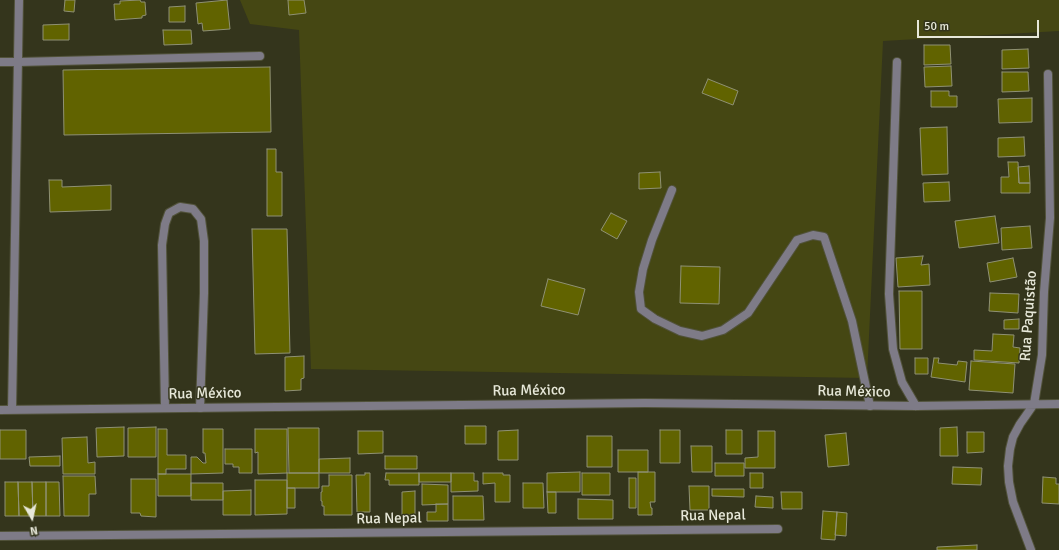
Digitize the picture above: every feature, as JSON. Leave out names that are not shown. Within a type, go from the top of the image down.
[{"type":"street","points":[[12,410],[19,0]]},
{"type":"street","points":[[0,62],[260,56]]},
{"type":"street","points":[[897,62],[889,294],[894,355],[902,382],[916,406]]},
{"type":"street","name":"Rua Paquistão","points":[[1031,550],[1013,502],[1009,482],[1008,466],[1013,437],[1034,404],[1042,355],[1044,292],[1050,218],[1048,74]]},
{"type":"street","points":[[672,190],[652,240],[643,269],[639,292],[641,309],[655,319],[680,331],[702,336],[722,330],[748,313],[797,240],[813,235],[824,237],[852,321],[870,406]]},
{"type":"street","points":[[166,408],[162,245],[165,224],[169,213],[180,207],[193,209],[201,219],[204,241],[204,293],[200,408]]},
{"type":"street","name":"Rua México","points":[[0,410],[646,403],[870,406],[1059,404]]},
{"type":"street","name":"Rua Nepal","points":[[0,536],[778,529]]},
{"type":"shaded area","points":[[240,0],[1059,0],[1059,31],[883,41],[867,378],[311,369],[299,30],[250,24]]},
{"type":"building","points":[[65,0],[75,0],[74,12],[64,11]]},
{"type":"building","points":[[140,0],[141,2],[145,2],[146,15],[142,16],[142,18],[115,20],[114,4],[120,4],[120,1]]},
{"type":"building","points":[[227,0],[230,29],[203,31],[202,23],[198,24],[196,3]]},
{"type":"building","points":[[288,0],[304,0],[306,13],[289,15]]},
{"type":"building","points":[[185,6],[185,22],[169,22],[169,7]]},
{"type":"building","points":[[69,24],[69,40],[43,40],[43,25]]},
{"type":"building","points":[[163,30],[191,30],[192,44],[164,45]]},
{"type":"building","points":[[924,45],[950,45],[951,64],[924,65]]},
{"type":"building","points":[[1028,49],[1029,68],[1002,69],[1002,50]]},
{"type":"building","points":[[951,66],[952,86],[925,87],[924,67]]},
{"type":"building","points":[[270,67],[271,132],[64,135],[63,70]]},
{"type":"building","points":[[1002,72],[1028,72],[1029,91],[1002,92]]},
{"type":"building","points":[[708,79],[738,91],[733,105],[702,93]]},
{"type":"building","points":[[931,91],[949,91],[949,96],[957,96],[957,107],[931,107]]},
{"type":"building","points":[[1032,98],[1032,122],[999,123],[998,99]]},
{"type":"building","points":[[947,127],[948,174],[922,175],[920,128]]},
{"type":"building","points":[[1024,137],[1025,156],[998,157],[998,138]]},
{"type":"building","points":[[267,149],[276,149],[276,172],[282,172],[282,216],[267,216]]},
{"type":"building","points":[[1008,162],[1018,162],[1019,183],[1030,183],[1030,193],[1001,193],[1001,177],[1009,177]]},
{"type":"building","points":[[1029,166],[1030,183],[1019,183],[1018,167]]},
{"type":"building","points":[[660,172],[661,188],[639,189],[639,173]]},
{"type":"building","points":[[49,180],[62,180],[62,187],[111,185],[111,210],[50,212]]},
{"type":"building","points":[[949,182],[950,201],[924,202],[923,183]]},
{"type":"building","points":[[611,213],[627,221],[617,239],[601,230]]},
{"type":"building","points":[[995,216],[999,243],[959,248],[955,221]]},
{"type":"building","points":[[1030,226],[1032,248],[1002,250],[1001,228]]},
{"type":"building","points":[[252,229],[287,229],[290,353],[255,354]]},
{"type":"building","points":[[923,256],[921,265],[929,264],[930,285],[898,287],[896,258]]},
{"type":"building","points":[[1013,258],[1017,277],[990,282],[987,263]]},
{"type":"building","points":[[681,266],[720,267],[719,304],[680,303]]},
{"type":"building","points":[[548,279],[585,289],[578,315],[541,306]]},
{"type":"building","points":[[899,291],[922,291],[922,349],[900,349]]},
{"type":"building","points":[[990,293],[1019,294],[1018,313],[989,311]]},
{"type":"building","points":[[1019,319],[1019,329],[1004,329],[1004,320]]},
{"type":"building","points":[[993,334],[1014,335],[1013,347],[1020,348],[1019,363],[974,360],[974,350],[992,351]]},
{"type":"building","points":[[304,356],[304,378],[301,379],[301,390],[285,391],[285,357]]},
{"type":"building","points":[[915,358],[928,358],[928,374],[915,374]]},
{"type":"building","points":[[934,358],[939,358],[938,363],[957,365],[958,361],[967,362],[965,382],[931,377]]},
{"type":"building","points":[[971,361],[1015,364],[1013,393],[969,390]]},
{"type":"building","points":[[465,426],[486,426],[486,444],[465,444]]},
{"type":"building","points":[[124,427],[124,456],[97,457],[96,428]]},
{"type":"building","points":[[156,427],[156,457],[128,457],[128,428]]},
{"type":"building","points":[[957,427],[958,456],[940,456],[940,428]]},
{"type":"building","points":[[288,428],[319,428],[319,473],[289,473]]},
{"type":"building","points":[[158,429],[167,429],[167,455],[186,455],[186,469],[166,469],[166,474],[158,474]]},
{"type":"building","points":[[203,429],[223,429],[223,473],[191,474],[191,457],[197,457],[203,463],[206,463],[205,453],[203,453]]},
{"type":"building","points":[[255,429],[287,429],[287,473],[258,474],[258,452],[255,453]]},
{"type":"building","points":[[0,430],[26,430],[26,459],[0,459]]},
{"type":"building","points":[[518,430],[518,460],[498,460],[498,431]]},
{"type":"building","points":[[660,430],[680,430],[680,463],[660,463]]},
{"type":"building","points":[[726,430],[742,430],[742,454],[726,454]]},
{"type":"building","points":[[358,431],[383,431],[383,453],[358,454]]},
{"type":"building","points":[[758,431],[775,431],[775,468],[745,468],[745,458],[758,457]]},
{"type":"building","points":[[967,432],[984,432],[984,452],[967,453]]},
{"type":"building","points":[[846,433],[849,465],[828,467],[825,435]]},
{"type":"building","points":[[587,436],[612,436],[612,467],[587,467]]},
{"type":"building","points":[[87,437],[88,463],[95,462],[95,474],[63,474],[62,438]]},
{"type":"building","points":[[691,446],[712,446],[712,472],[692,472]]},
{"type":"building","points":[[225,449],[252,449],[252,473],[239,473],[239,467],[233,467],[233,464],[225,464]]},
{"type":"building","points":[[618,450],[648,450],[648,472],[618,472]]},
{"type":"building","points":[[60,456],[60,466],[30,466],[29,457]]},
{"type":"building","points":[[385,456],[417,456],[417,469],[385,469]]},
{"type":"building","points":[[350,458],[350,473],[319,473],[319,459]]},
{"type":"building","points":[[715,463],[744,463],[744,476],[715,476]]},
{"type":"building","points":[[953,467],[982,468],[981,485],[952,484]]},
{"type":"building","points":[[580,472],[580,492],[547,492],[547,473]]},
{"type":"building","points":[[638,472],[655,472],[655,502],[650,502],[652,515],[638,515]]},
{"type":"building","points":[[287,473],[319,473],[319,488],[287,488]]},
{"type":"building","points":[[365,473],[370,473],[370,512],[357,512],[356,475],[365,475]]},
{"type":"building","points":[[386,473],[419,473],[419,485],[389,485],[389,480],[385,480]]},
{"type":"building","points":[[419,473],[451,473],[451,482],[419,482]]},
{"type":"building","points":[[451,473],[474,473],[474,481],[478,481],[478,491],[451,492]]},
{"type":"building","points":[[483,473],[503,473],[503,475],[510,475],[510,502],[495,502],[495,483],[483,484]]},
{"type":"building","points":[[582,473],[610,473],[610,495],[582,495]]},
{"type":"building","points":[[750,473],[763,473],[763,488],[750,488]]},
{"type":"building","points":[[158,474],[191,474],[191,496],[158,496]]},
{"type":"building","points":[[329,475],[352,475],[352,515],[324,515],[321,492],[322,486],[329,486]]},
{"type":"building","points":[[63,476],[95,476],[96,494],[89,494],[89,516],[64,516]]},
{"type":"building","points":[[1043,477],[1056,478],[1056,484],[1059,484],[1059,504],[1042,503]]},
{"type":"building","points":[[629,478],[636,478],[636,508],[629,508]]},
{"type":"building","points":[[131,479],[156,479],[156,517],[141,516],[140,513],[131,513]]},
{"type":"building","points":[[255,480],[287,480],[287,514],[255,515]]},
{"type":"building","points":[[5,482],[18,482],[19,516],[5,516]]},
{"type":"building","points":[[18,482],[32,482],[33,516],[19,516]]},
{"type":"building","points":[[32,482],[46,482],[46,516],[33,516]]},
{"type":"building","points":[[46,482],[59,482],[60,516],[46,516]]},
{"type":"building","points":[[191,483],[223,483],[223,500],[191,500]]},
{"type":"building","points":[[523,483],[543,483],[544,508],[523,508]]},
{"type":"building","points":[[422,484],[448,485],[448,504],[422,505]]},
{"type":"building","points":[[689,486],[709,486],[709,510],[690,510]]},
{"type":"building","points":[[287,488],[295,488],[295,508],[287,508]]},
{"type":"building","points":[[712,489],[744,489],[744,497],[712,496]]},
{"type":"building","points":[[251,490],[251,515],[223,515],[223,491]]},
{"type":"building","points":[[415,491],[415,515],[402,515],[402,492]]},
{"type":"building","points":[[547,492],[556,492],[556,513],[548,513]]},
{"type":"building","points":[[781,492],[802,492],[802,509],[782,509]]},
{"type":"building","points":[[453,496],[483,496],[484,520],[453,520]]},
{"type":"building","points":[[756,496],[773,497],[773,508],[755,507]]},
{"type":"building","points":[[578,499],[613,500],[613,519],[578,519]]},
{"type":"building","points":[[436,504],[448,504],[448,521],[427,521],[427,512],[436,512]]},
{"type":"building","points":[[823,511],[837,512],[835,540],[821,539]]},
{"type":"building","points":[[837,512],[847,513],[846,536],[835,535]]},
{"type":"building","points":[[977,545],[977,550],[937,550],[937,547]]}]
